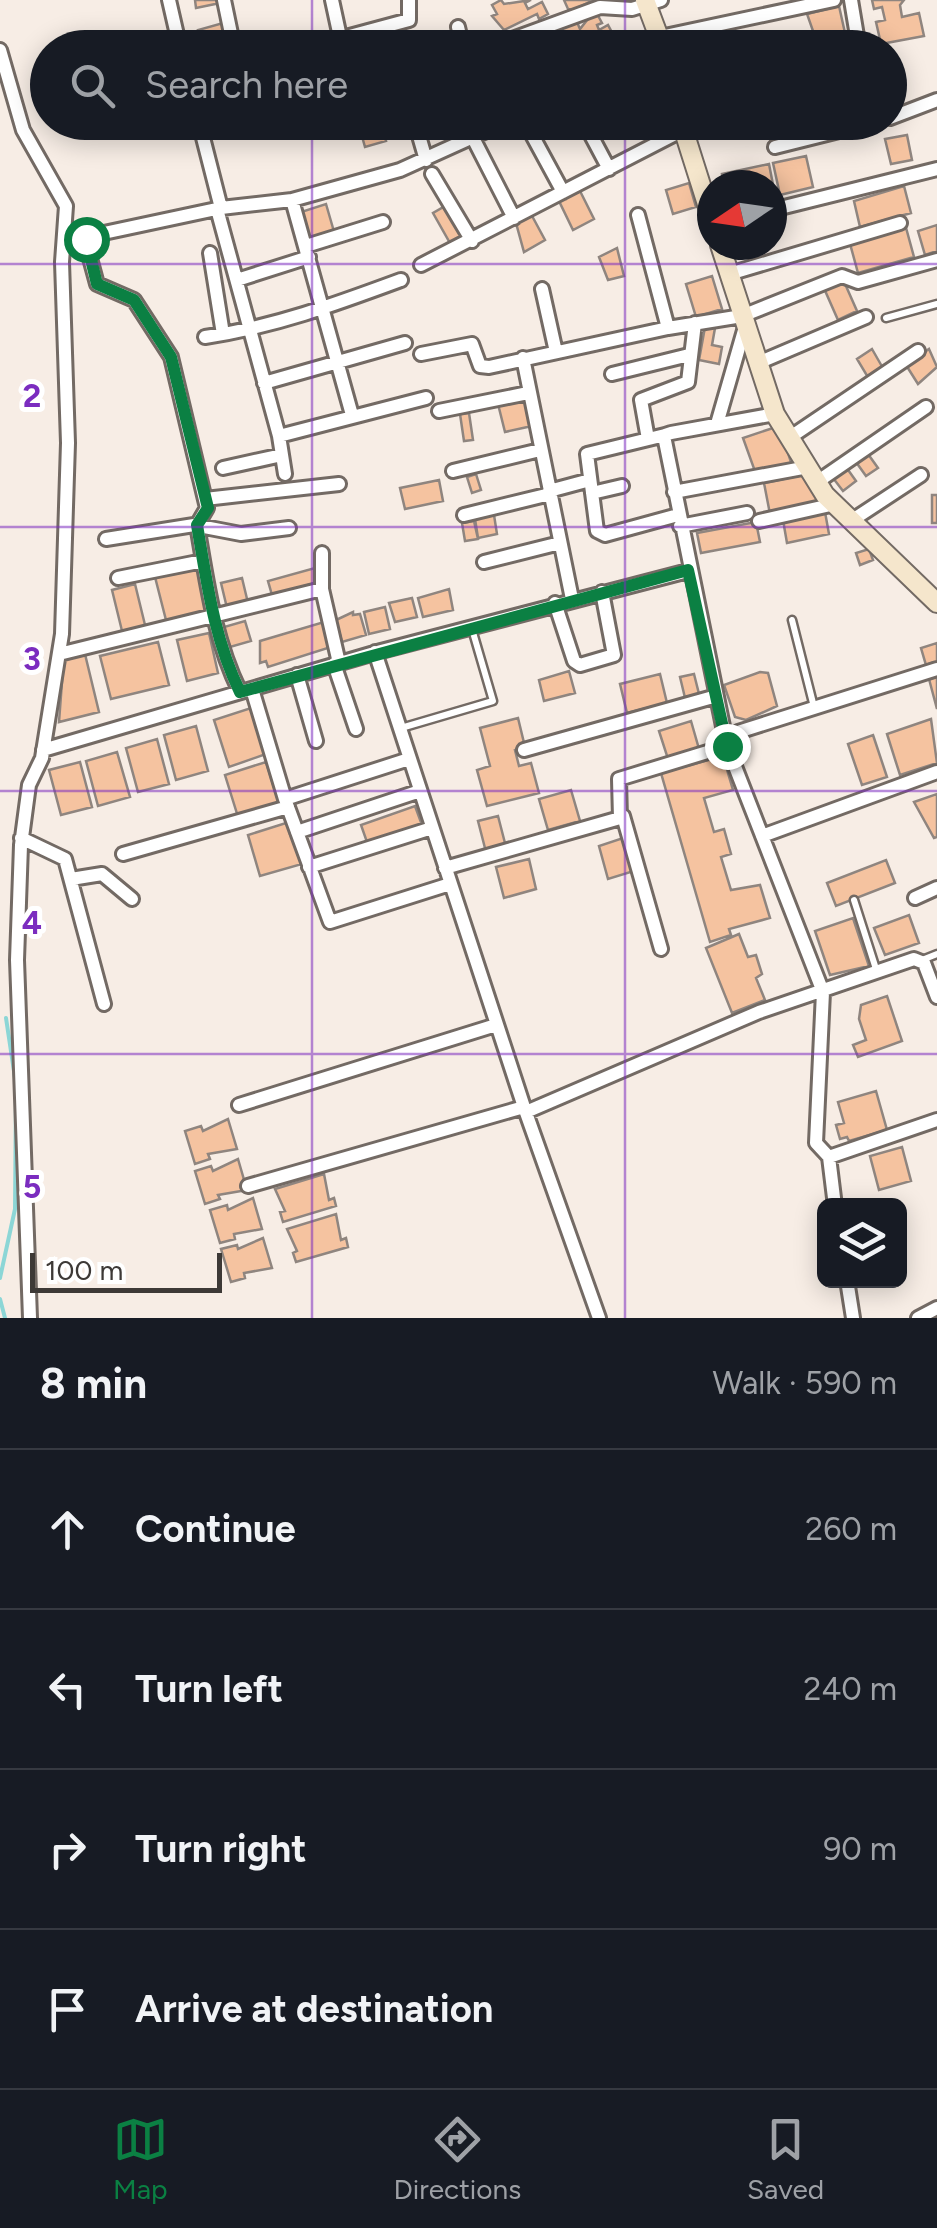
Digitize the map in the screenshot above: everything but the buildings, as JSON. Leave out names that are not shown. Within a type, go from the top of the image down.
[{"type":"street","points":[[169,0],[176,30]]},
{"type":"street","points":[[224,0],[230,30]]},
{"type":"street","points":[[332,0],[338,30]]},
{"type":"street","points":[[366,30],[411,18],[409,0]]},
{"type":"street","points":[[718,30],[834,0]]},
{"type":"street","points":[[851,0],[856,30]]},
{"type":"street","points":[[538,30],[604,6],[632,9],[651,1],[657,30]]},
{"type":"street","points":[[0,50],[23,130],[66,202],[68,443],[59,654],[21,838],[17,960],[30,1318]]},
{"type":"street","points":[[907,111],[937,100]]},
{"type":"street","points":[[0,114],[17,110]]},
{"type":"street","points":[[203,140],[279,436],[285,474]]},
{"type":"street","points":[[421,140],[429,167],[472,241]]},
{"type":"street","points":[[64,236],[84,237],[219,208],[292,200],[429,167],[471,140]]},
{"type":"street","points":[[475,140],[514,218]]},
{"type":"street","points":[[534,140],[562,192]]},
{"type":"street","points":[[594,140],[609,168]]},
{"type":"street","points":[[420,265],[658,140]]},
{"type":"street","points":[[686,140],[697,173]]},
{"type":"street","points":[[775,147],[803,140]]},
{"type":"street","points":[[787,206],[937,169]]},
{"type":"street","points":[[292,200],[352,416]]},
{"type":"street","points":[[638,215],[668,328]]},
{"type":"street","points":[[236,280],[384,222]]},
{"type":"street","points":[[729,274],[900,222]]},
{"type":"street","points":[[84,237],[97,284],[134,300],[171,357],[207,511],[197,525],[213,619],[224,658],[246,690],[330,922],[450,884]]},
{"type":"street","points":[[210,253],[223,334]]},
{"type":"street","points":[[725,260],[775,414],[789,438],[835,504],[937,603]]},
{"type":"street","points":[[421,354],[472,344],[484,367],[695,323],[743,322],[842,276],[858,282],[937,260]]},
{"type":"street","points":[[205,337],[252,330],[401,280]]},
{"type":"street","points":[[542,289],[556,352]]},
{"type":"street","points":[[218,314],[245,309]]},
{"type":"street","points":[[758,363],[866,317]]},
{"type":"street","points":[[717,424],[743,322]]},
{"type":"street","points":[[648,439],[641,400],[688,382],[695,323]]},
{"type":"street","points":[[264,383],[405,343]]},
{"type":"street","points":[[789,438],[918,351]]},
{"type":"street","points":[[612,374],[689,354]]},
{"type":"street","points":[[523,358],[572,599]]},
{"type":"street","points":[[439,411],[528,393]]},
{"type":"street","points":[[279,436],[426,398]]},
{"type":"street","points":[[674,492],[813,474],[926,407]]},
{"type":"street","points":[[775,414],[590,451],[586,460],[600,536],[679,521],[753,517],[835,504]]},
{"type":"street","points":[[665,435],[713,697],[727,746],[823,992],[816,1144],[829,1157],[834,1198]]},
{"type":"street","points":[[453,471],[540,450]]},
{"type":"street","points":[[222,468],[282,455]]},
{"type":"street","points":[[851,520],[921,475]]},
{"type":"street","points":[[205,499],[340,484]]},
{"type":"street","points":[[464,516],[549,492],[622,486]]},
{"type":"street","points":[[106,539],[197,525],[242,534],[289,528]]},
{"type":"street","points":[[484,562],[560,543]]},
{"type":"street","points":[[322,553],[322,589],[336,663],[356,729]]},
{"type":"street","points":[[118,578],[203,561]]},
{"type":"street","points":[[42,750],[375,652],[688,570]]},
{"type":"street","points":[[59,654],[322,589]]},
{"type":"street","points":[[556,603],[574,661],[580,666],[614,655],[602,592]]},
{"type":"street","points":[[375,652],[496,1025],[599,1318]]},
{"type":"street","points":[[738,732],[937,668]]},
{"type":"street","points":[[297,675],[316,741]]},
{"type":"street","points":[[524,750],[713,697]]},
{"type":"street","points":[[661,949],[622,816],[619,779],[727,746]]},
{"type":"street","points":[[123,854],[410,759]]},
{"type":"street","points":[[762,836],[937,772]]},
{"type":"street","points":[[297,832],[420,791]]},
{"type":"street","points":[[445,868],[622,816]]},
{"type":"street","points":[[309,866],[432,828]]},
{"type":"street","points":[[21,838],[59,854],[71,880],[104,1004]]},
{"type":"street","points":[[71,880],[102,874],[132,899]]},
{"type":"street","points":[[915,898],[937,888]]},
{"type":"street","points":[[248,1186],[525,1110],[759,1012],[876,971],[922,960],[937,997]]},
{"type":"street","points":[[239,1105],[496,1025]]},
{"type":"street","points":[[829,1157],[937,1120]]},
{"type":"street","points":[[848,1288],[853,1318]]},
{"type":"street","points":[[918,1318],[937,1308]]},
{"type":"lane","points":[[886,318],[937,304]]},
{"type":"lane","points":[[792,620],[814,708]]},
{"type":"lane","points":[[400,728],[493,702],[471,626]]},
{"type":"lane","points":[[854,900],[876,971]]},
{"type":"lane","points":[[922,960],[937,954]]},
{"type":"waterway","points":[[6,1018],[15,1078]]},
{"type":"waterway","points":[[0,1278],[15,1209],[16,1092]]},
{"type":"waterway","points":[[0,1299],[5,1318]]},
{"type":"route","points":[[86,239],[97,284],[134,300],[173,361],[208,508],[197,525],[213,619],[224,658],[240,692],[338,662],[688,570],[713,697],[727,746]]}]
